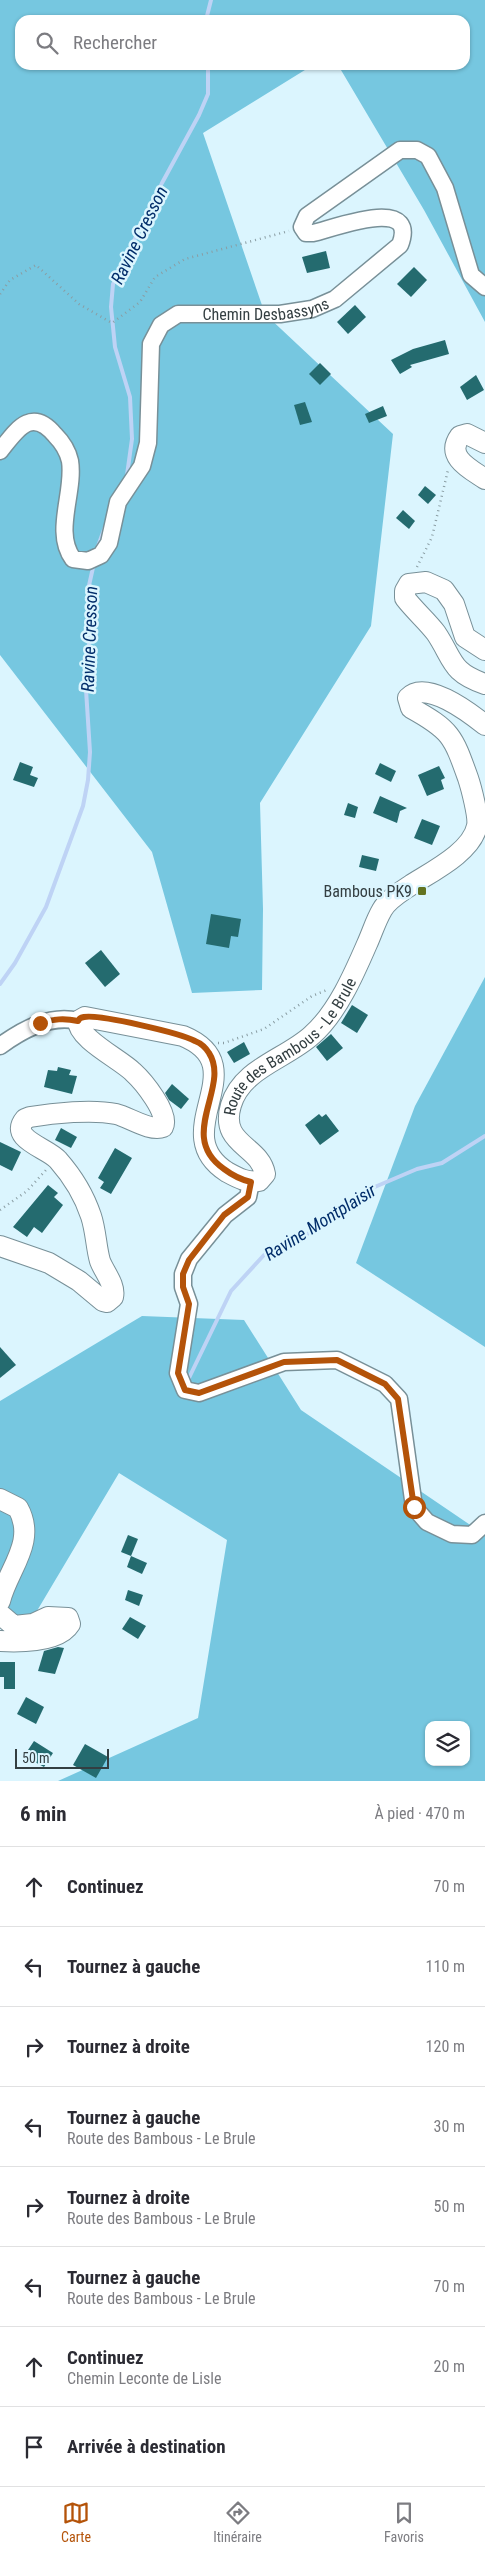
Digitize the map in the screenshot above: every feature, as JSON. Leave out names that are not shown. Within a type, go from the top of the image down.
[{"type":"main road","points":[[485,443],[467,434],[460,436],[456,441],[455,451],[459,461],[485,479]]},
{"type":"main road","points":[[485,650],[465,637],[454,604],[444,590],[426,582],[409,584],[405,591],[405,598],[435,632],[454,666],[467,677],[485,684]]},
{"type":"main road","name":"Route des Bambous - Le Brule","points":[[78,1021],[85,1017],[102,1018],[183,1036],[197,1042],[208,1051],[213,1059],[214,1074],[204,1127],[206,1150],[214,1162],[228,1172],[251,1182],[259,1181],[265,1174],[263,1165],[259,1158],[236,1139],[230,1129],[230,1112],[236,1093],[257,1071],[311,1036],[332,1010],[349,980],[382,908],[397,894],[456,856],[471,839],[478,825],[470,784],[456,744],[446,730],[432,719],[411,708],[408,698],[421,693],[438,696],[454,702],[485,725]]},
{"type":"main road","points":[[0,1246],[49,1264],[79,1281],[103,1301],[107,1302],[114,1297],[113,1289],[101,1262],[91,1217],[80,1191],[70,1174],[55,1156],[26,1139],[21,1133],[20,1127],[24,1119],[39,1116],[93,1113],[114,1114],[156,1128],[164,1126],[165,1123],[162,1110],[133,1072],[81,1032],[78,1021]]},
{"type":"main road","points":[[0,1499],[18,1508],[24,1526],[24,1537],[19,1560],[6,1582],[0,1601]]},
{"type":"main road","points":[[0,1614],[14,1626],[33,1624],[57,1616],[68,1618],[70,1624],[64,1631],[51,1636],[23,1642],[0,1641]]},
{"type":"street","points":[[302,227],[307,216],[377,165],[400,150],[417,150],[428,156],[445,188],[472,275],[485,287]]},
{"type":"street","name":"Chemin Desbassyns","points":[[0,451],[18,428],[28,422],[37,422],[48,426],[63,443],[70,461],[66,550],[73,559],[88,561],[101,556],[109,543],[118,502],[142,466],[148,443],[151,344],[161,325],[178,314],[280,314],[312,309],[335,299],[400,245],[404,233],[403,226],[397,220],[384,216],[313,233],[306,232],[302,227]]},
{"type":"street","points":[[0,1046],[40,1023],[66,1018],[78,1021]]},
{"type":"street","points":[[251,1182],[248,1197],[224,1215],[189,1260],[183,1274],[183,1287],[189,1304],[178,1373],[185,1390],[199,1393],[284,1362],[337,1360],[385,1384],[398,1399],[414,1507],[427,1522],[452,1534],[472,1534],[485,1523]]},
{"type":"path","points":[[0,294],[10,280],[36,265],[79,304],[112,323],[140,302],[154,277],[185,259],[218,252],[302,227]]},
{"type":"path","points":[[409,584],[432,537],[455,451]]},
{"type":"path","points":[[197,1042],[224,1043],[264,1028],[312,996],[349,980]]},
{"type":"path","points":[[0,1210],[27,1191],[55,1156]]},
{"type":"shaded area","points":[[0,0],[485,0],[485,322],[424,210],[341,70],[470,70],[470,15],[15,15],[15,70],[305,70],[203,133],[265,314],[393,434],[371,626],[260,803],[263,909],[262,990],[192,993],[152,852],[0,655]]},
{"type":"shaded area","points":[[485,977],[485,1347],[356,1263],[415,1106]]},
{"type":"shaded area","points":[[142,1316],[244,1320],[301,1410],[485,1535],[485,1781],[58,1781],[198,1718],[227,1540],[119,1473],[25,1631],[0,1617],[0,1401]]},
{"type":"building","points":[[326,251],[330,268],[307,273],[302,257]]},
{"type":"building","points":[[414,267],[427,280],[411,297],[397,284]]},
{"type":"building","points":[[355,305],[366,317],[348,334],[337,322]]},
{"type":"building","points":[[445,340],[449,354],[410,365],[412,367],[400,374],[391,360],[413,349]]},
{"type":"building","points":[[320,363],[331,374],[320,385],[309,374]]},
{"type":"building","points":[[476,375],[484,390],[467,400],[460,387]]},
{"type":"building","points":[[305,402],[312,422],[300,425],[294,405]]},
{"type":"building","points":[[383,406],[387,416],[369,423],[365,414]]},
{"type":"building","points":[[425,486],[436,495],[428,504],[418,495]]},
{"type":"building","points":[[403,510],[415,521],[409,529],[396,518]]},
{"type":"building","points":[[20,762],[33,767],[30,775],[38,778],[34,787],[13,780]]},
{"type":"building","points":[[380,763],[396,771],[391,782],[375,774]]},
{"type":"building","points":[[439,766],[445,778],[441,780],[444,789],[427,796],[418,775]]},
{"type":"building","points":[[380,796],[407,808],[400,811],[397,823],[373,813]]},
{"type":"building","points":[[348,803],[358,807],[355,818],[344,815]]},
{"type":"building","points":[[422,819],[440,826],[432,845],[414,838]]},
{"type":"building","points":[[362,855],[379,859],[376,871],[359,867]]},
{"type":"building","points":[[211,914],[241,919],[238,937],[231,936],[229,948],[206,944]]},
{"type":"building","points":[[101,950],[120,974],[105,987],[85,963]]},
{"type":"building","points":[[352,1005],[368,1015],[357,1033],[341,1023]]},
{"type":"building","points":[[331,1034],[343,1048],[327,1061],[316,1047]]},
{"type":"building","points":[[244,1042],[250,1054],[234,1063],[227,1052]]},
{"type":"building","points":[[58,1067],[71,1070],[69,1075],[77,1076],[72,1094],[44,1087],[48,1070],[57,1071]]},
{"type":"building","points":[[172,1084],[189,1099],[181,1109],[169,1100],[165,1093]]},
{"type":"building","points":[[319,1114],[322,1117],[326,1114],[339,1131],[320,1145],[305,1125]]},
{"type":"building","points":[[61,1128],[77,1137],[71,1148],[55,1140]]},
{"type":"building","points":[[0,1142],[21,1152],[12,1171],[0,1165]]},
{"type":"building","points":[[115,1148],[132,1158],[111,1194],[100,1188],[104,1182],[98,1178]]},
{"type":"building","points":[[48,1185],[58,1193],[54,1197],[63,1205],[42,1233],[34,1227],[27,1237],[13,1227]]},
{"type":"building","points":[[0,1347],[16,1365],[0,1378]]},
{"type":"building","points":[[128,1535],[138,1539],[131,1556],[121,1552]]},
{"type":"building","points":[[131,1556],[147,1563],[142,1574],[127,1567]]},
{"type":"building","points":[[128,1590],[143,1595],[139,1606],[125,1600]]},
{"type":"building","points":[[130,1617],[146,1626],[138,1639],[122,1629]]},
{"type":"building","points":[[58,1647],[64,1648],[55,1674],[38,1671],[44,1651]]},
{"type":"building","points":[[0,1662],[15,1662],[15,1689],[4,1689],[4,1677],[0,1677]]},
{"type":"building","points":[[26,1697],[44,1707],[36,1724],[17,1714]]},
{"type":"building","points":[[34,1741],[53,1753],[44,1767],[33,1761],[37,1755],[28,1750]]},
{"type":"building","points":[[85,1744],[108,1757],[96,1778],[73,1765]]},
{"type":"waterway","name":"Ravine Cresson","points":[[207,15],[211,0]]},
{"type":"waterway","name":"Ravine Cresson","points":[[127,475],[132,439],[130,397],[115,347],[111,307],[113,284],[162,183],[199,115],[208,94],[208,70]]},
{"type":"waterway","name":"Ravine Cresson","points":[[97,549],[105,527]]},
{"type":"waterway","name":"Ravine Cresson","points":[[0,984],[15,963],[46,907],[83,806],[88,780],[90,752],[85,674],[89,649],[88,590],[94,563]]},
{"type":"waterway","name":"Ravine Montplaisir","points":[[187,1382],[231,1291],[264,1255],[302,1238],[370,1189],[417,1169],[442,1163],[485,1136]]},
{"type":"place","name":"Bambous PK9","points":[[422,891]]},
{"type":"route","points":[[40,1023],[66,1018],[78,1021],[80,1018],[85,1017],[102,1018],[183,1036],[197,1042],[208,1051],[213,1059],[214,1074],[204,1127],[206,1150],[214,1162],[228,1172],[251,1182],[251,1191],[248,1197],[224,1215],[189,1260],[183,1274],[183,1287],[189,1304],[178,1373],[185,1390],[199,1393],[284,1362],[337,1360],[385,1384],[398,1399],[403,1427],[406,1465],[414,1507]]}]
